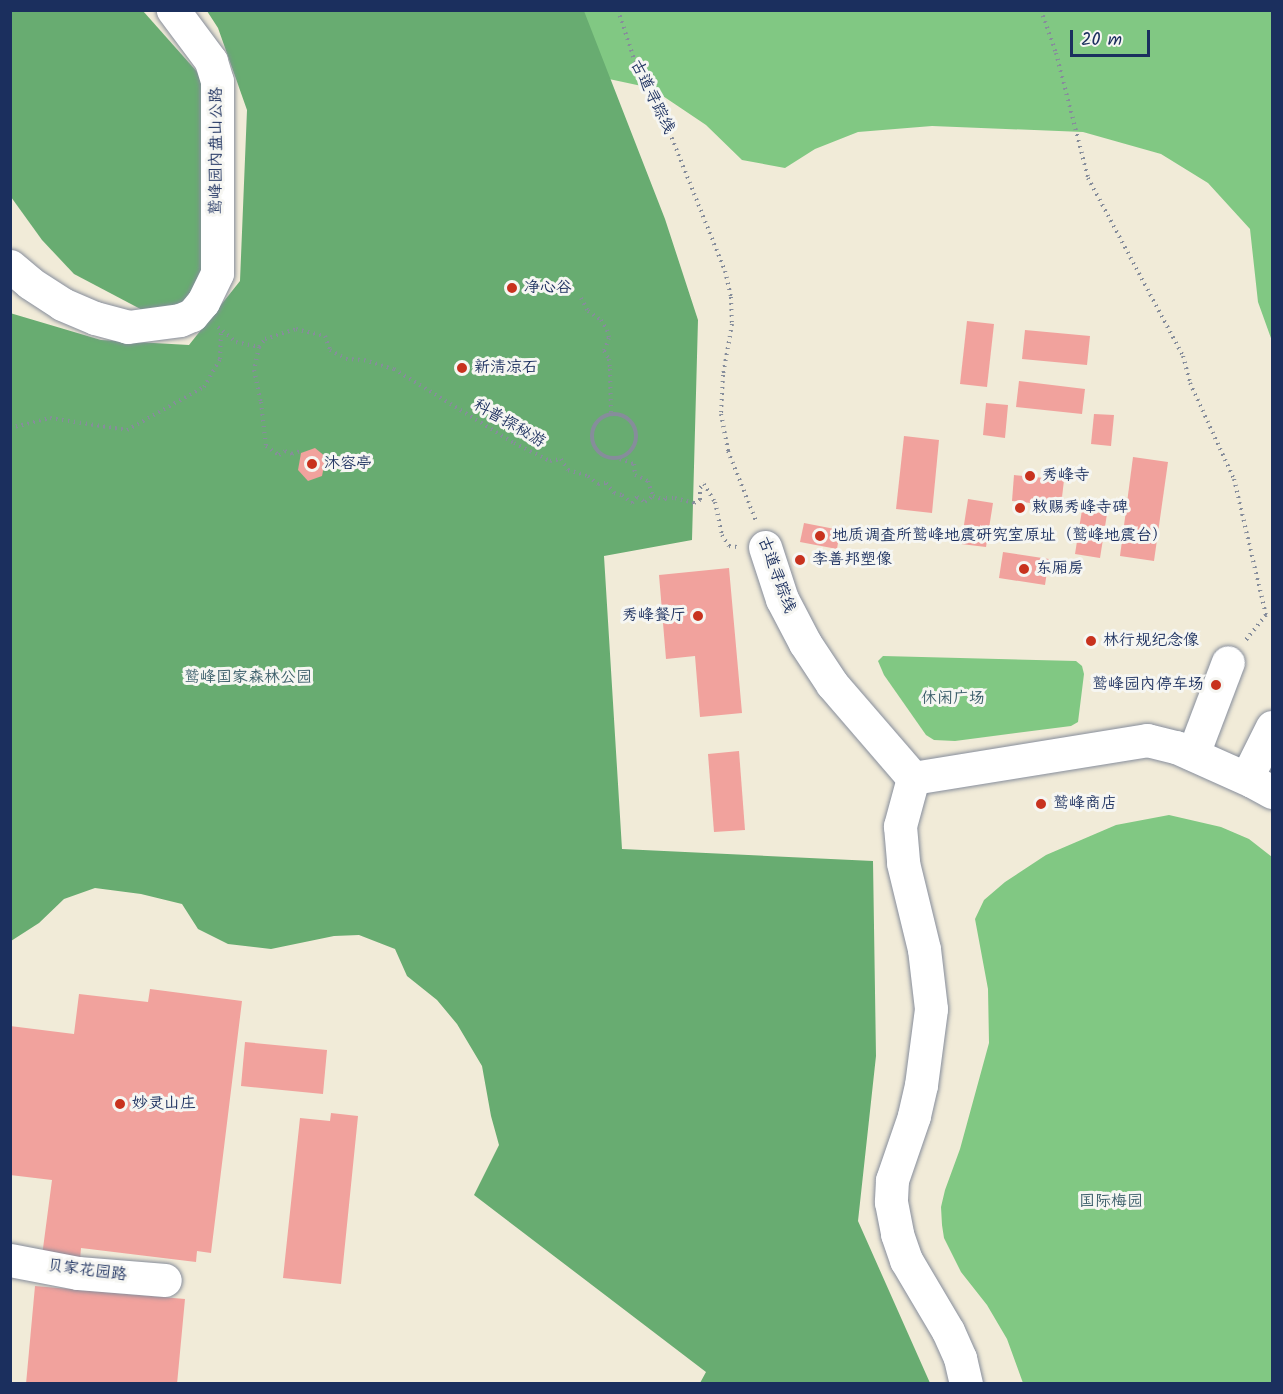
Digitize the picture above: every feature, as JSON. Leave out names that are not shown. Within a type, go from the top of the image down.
[{"type":"street","name":"鹫峰园内盘山公路","points":[[173,10],[211,61],[217,81],[217,273],[203,302]]},
{"type":"street","points":[[10,266],[30,283],[62,304],[95,318],[128,327],[180,320],[192,315],[203,302]]},
{"type":"street","name":"古道寻踪线","points":[[765,547],[782,599],[805,644],[832,684],[913,778]]},
{"type":"street","points":[[1193,754],[1228,662]]},
{"type":"street","points":[[1262,786],[1251,766],[1272,727]]},
{"type":"street","points":[[966,1383],[960,1358],[948,1331],[906,1260],[897,1234],[891,1202],[892,1180],[914,1116],[921,1085],[931,1009],[924,949],[903,863],[900,826],[913,778],[1147,740],[1167,744],[1193,754],[1262,786]]},
{"type":"street","name":"贝家花园路","points":[[10,1260],[78,1273],[165,1280]]},
{"type":"path","name":"古道寻踪线","points":[[618,10],[637,68],[665,121],[724,271],[731,297],[732,324],[723,375],[721,414],[733,467],[765,547]]},
{"type":"path","points":[[1041,10],[1056,53],[1088,178],[1182,356],[1190,383],[1234,479],[1266,615],[1228,662]]},
{"type":"path","points":[[581,298],[588,311],[601,320],[607,330],[609,338],[604,351],[609,358],[611,414]]},
{"type":"path","points":[[203,302],[221,332],[236,342],[259,347],[254,370],[262,409],[266,446],[279,455],[285,451],[292,454],[300,451]]},
{"type":"path","name":"科普探秘游","points":[[259,347],[265,339],[296,329],[325,336],[330,350],[346,358],[364,360],[394,369],[514,443],[550,461],[561,459],[568,470],[588,476],[598,484],[606,483],[614,493],[622,495],[626,501],[632,503],[637,497],[645,502],[654,496],[664,500],[675,498],[694,503],[700,500],[700,488],[704,484],[716,502],[722,535],[729,546],[735,548],[758,542],[765,547]]},
{"type":"path","points":[[10,428],[50,418],[127,429],[204,387],[220,359],[221,332]]},
{"type":"path","points":[[619,459],[632,450],[636,432],[628,418],[611,414],[596,423],[592,442],[601,455],[634,465],[635,474],[648,481],[654,496]]},
{"type":"green space","points":[[10,11],[143,11],[207,83],[210,256],[186,306],[148,313],[74,274],[42,240],[11,197]]},
{"type":"green space","name":"鹫峰国家森林公园","points":[[207,11],[584,11],[665,219],[698,320],[692,540],[604,556],[622,849],[873,861],[876,1056],[858,1221],[930,1383],[700,1383],[706,1372],[474,1195],[499,1145],[482,1066],[457,1024],[437,1000],[407,976],[395,949],[359,935],[334,936],[271,949],[228,944],[198,929],[182,904],[141,894],[95,888],[64,899],[39,923],[11,941],[10,313],[101,340],[189,345],[240,281],[247,110],[218,28]]},
{"type":"green space","points":[[487,11],[1272,11],[1272,341],[1258,302],[1250,229],[1208,183],[1161,154],[1083,132],[932,126],[858,132],[815,149],[785,168],[742,160],[706,125],[651,88],[595,76]]},
{"type":"green space","name":"休闲广场","points":[[883,656],[1076,661],[1082,666],[1084,674],[1078,722],[1071,726],[955,741],[934,740],[926,735],[884,675],[878,661]]},
{"type":"green space","name":"国际梅园","points":[[1169,815],[1221,827],[1249,839],[1272,857],[1272,1383],[1023,1383],[1007,1339],[987,1305],[961,1272],[944,1238],[942,1225],[941,1207],[945,1190],[960,1149],[989,1043],[988,989],[975,919],[984,900],[1005,882],[1046,855],[1116,825]]},
{"type":"building","points":[[967,321],[994,324],[987,387],[960,384]]},
{"type":"building","points":[[1025,330],[1090,336],[1087,365],[1022,359]]},
{"type":"building","points":[[1019,381],[1085,389],[1082,414],[1016,407]]},
{"type":"building","points":[[986,403],[1008,405],[1005,438],[983,435]]},
{"type":"building","points":[[1094,414],[1114,415],[1111,446],[1091,444]]},
{"type":"building","points":[[904,436],[939,440],[932,513],[896,509]]},
{"type":"building","name":"沐容亭","points":[[315,448],[326,457],[322,476],[308,481],[298,470],[301,453]]},
{"type":"building","points":[[1133,457],[1168,462],[1154,561],[1120,556]]},
{"type":"building","points":[[1014,475],[1064,480],[1061,506],[1012,501]]},
{"type":"building","points":[[968,499],[993,503],[986,547],[961,544]]},
{"type":"building","points":[[1082,510],[1107,514],[1100,558],[1075,554]]},
{"type":"building","name":"地质调查所鹫峰地震研究室原址（鹫峰地震台）","points":[[804,523],[840,530],[837,549],[800,542]]},
{"type":"building","name":"东厢房","points":[[1003,552],[1049,559],[1045,585],[999,578]]},
{"type":"building","name":"秀峰餐厅","points":[[729,568],[742,713],[700,717],[695,656],[666,659],[659,575]]},
{"type":"building","points":[[739,751],[745,830],[714,832],[708,754]]},
{"type":"building","name":"妙灵山庄","points":[[150,989],[242,1001],[211,1253],[197,1251],[196,1262],[81,1248],[80,1260],[42,1256],[52,1180],[10,1175],[10,1026],[74,1034],[79,994],[148,1002]]},
{"type":"building","points":[[245,1042],[327,1050],[323,1094],[241,1086]]},
{"type":"building","points":[[331,1113],[358,1116],[341,1284],[283,1278],[300,1118],[330,1121]]},
{"type":"building","points":[[35,1286],[185,1299],[177,1384],[26,1384]]},
{"type":"place","name":"净心谷","points":[[512,288]]},
{"type":"place","name":"新清凉石","points":[[462,368]]},
{"type":"place","name":"沐容亭","points":[[312,464]]},
{"type":"place","name":"秀峰寺","points":[[1030,476]]},
{"type":"place","name":"敕赐秀峰寺碑","points":[[1020,508]]},
{"type":"place","name":"地质调查所鹫峰地震研究室原址（鹫峰地震台）","points":[[820,536]]},
{"type":"place","name":"李善邦塑像","points":[[800,560]]},
{"type":"place","name":"东厢房","points":[[1024,569]]},
{"type":"place","name":"秀峰餐厅","points":[[698,616]]},
{"type":"place","name":"林行规纪念像","points":[[1091,641]]},
{"type":"place","name":"鹫峰园内停车场","points":[[1216,685]]},
{"type":"place","name":"鹫峰商店","points":[[1041,804]]},
{"type":"place","name":"妙灵山庄","points":[[120,1104]]}]
